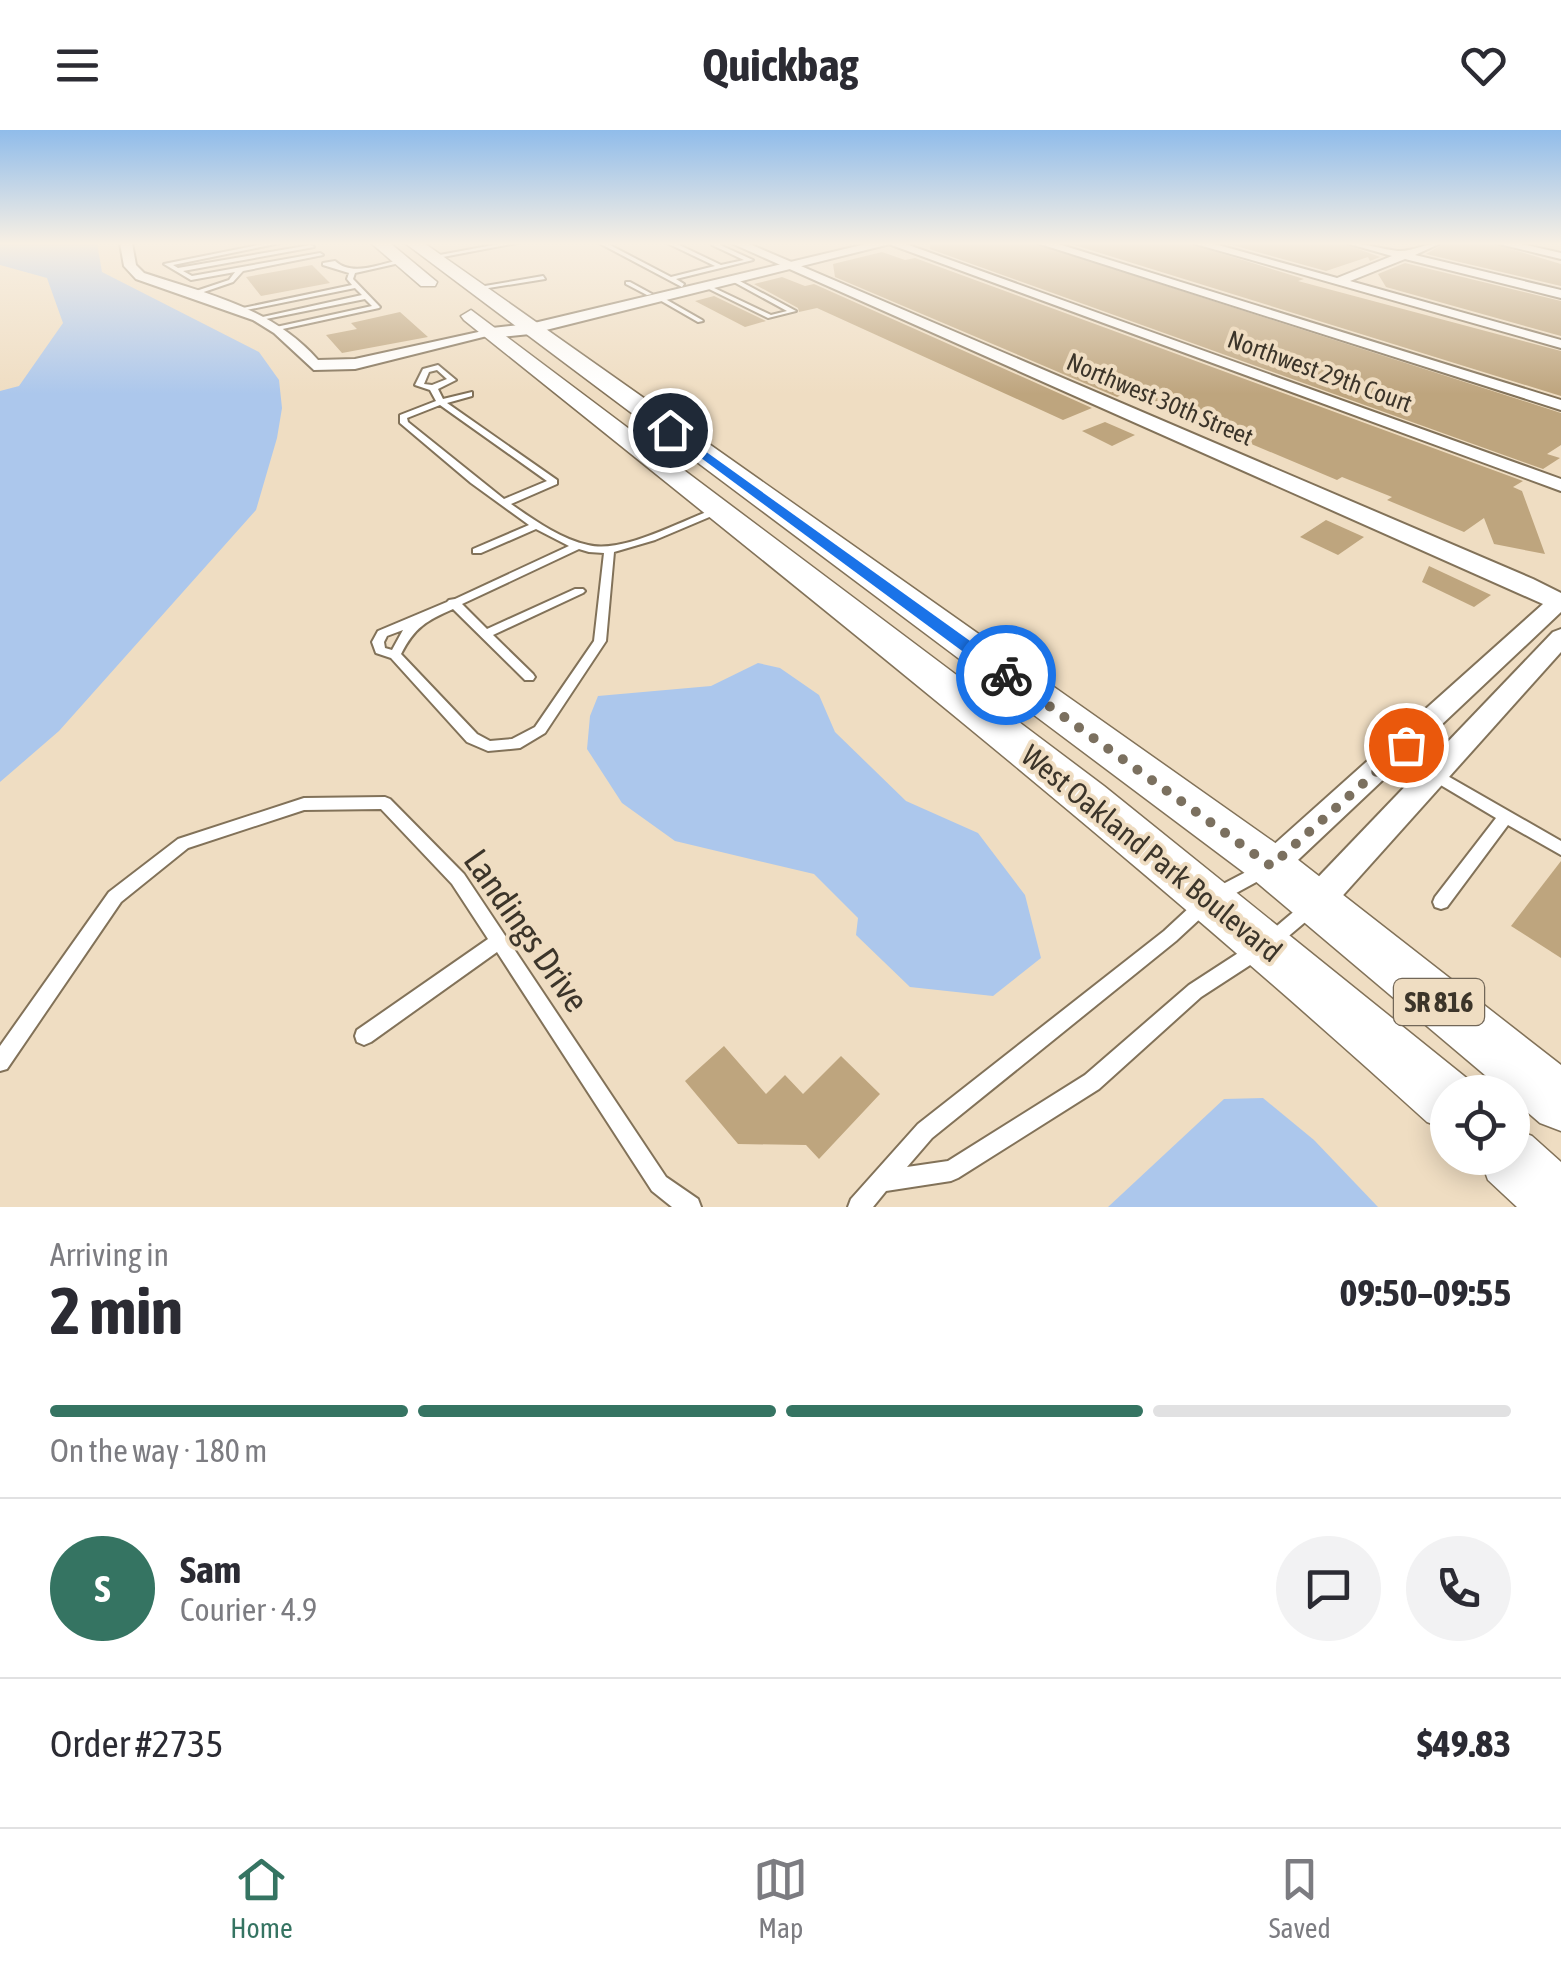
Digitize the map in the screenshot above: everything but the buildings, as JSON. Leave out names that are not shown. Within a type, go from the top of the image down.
[{"type":"main road","name":"West Oakland Park Boulevard","points":[[442,293],[1210,898],[1430,1086]]},
{"type":"main road","name":"West Oakland Park Boulevard","points":[[483,293],[1271,866],[1561,1102]]},
{"type":"main road","points":[[687,484],[732,493],[752,489]]},
{"type":"main road","points":[[720,510],[750,512],[803,527]]},
{"type":"main road","points":[[1528,1175],[1561,1205]]},
{"type":"street","points":[[192,293],[261,318],[297,340],[314,364],[355,364],[526,326],[640,293]]},
{"type":"street","name":"Northwest 30th Street","points":[[854,293],[1560,602]]},
{"type":"street","name":"Northwest 29th Court","points":[[1029,293],[1561,485]]},
{"type":"street","points":[[1203,293],[1561,406]]},
{"type":"street","points":[[1378,293],[1561,344]]},
{"type":"street","points":[[1271,866],[1560,602]]},
{"type":"street","points":[[1316,902],[1561,637]]},
{"type":"lane","points":[[241,309],[320,293]]},
{"type":"lane","points":[[278,328],[377,307],[365,293]]},
{"type":"lane","points":[[656,293],[700,321]]},
{"type":"lane","points":[[723,293],[770,317],[793,311],[759,293]]},
{"type":"lane","points":[[261,318],[368,296]]},
{"type":"lane","points":[[433,388],[441,402],[554,482],[506,502]]},
{"type":"lane","points":[[470,394],[410,411],[403,417],[404,423],[535,526],[575,547],[609,551],[720,510]]},
{"type":"lane","points":[[477,551],[535,526]]},
{"type":"lane","points":[[575,547],[382,634],[380,650],[395,655],[472,738],[488,746],[515,744],[540,730],[600,642],[609,551]]},
{"type":"lane","points":[[486,634],[579,591]]},
{"type":"lane","points":[[453,602],[529,677]]},
{"type":"lane","points":[[395,655],[404,635],[419,620]]},
{"type":"lane","points":[[1397,752],[1561,849]]},
{"type":"lane","name":"Landings Drive","points":[[0,1062],[115,897],[183,843],[304,804],[385,803],[458,879],[658,1184],[690,1207]]},
{"type":"lane","points":[[1441,902],[1506,816]]},
{"type":"lane","points":[[858,1207],[924,1131],[1170,936],[1210,898],[1271,866]]},
{"type":"lane","points":[[880,1182],[951,1171],[1092,1082],[1195,992],[1266,945],[1316,902]]},
{"type":"lane","points":[[364,1036],[498,942]]},
{"type":"water","points":[[52,293],[144,293],[259,352],[279,380],[282,408],[256,510],[59,731],[0,782],[0,391],[19,386],[63,323]]},
{"type":"water","points":[[758,663],[780,668],[819,695],[835,732],[906,801],[978,833],[1025,895],[1041,958],[993,996],[910,987],[856,935],[858,918],[814,874],[675,841],[622,803],[587,749],[590,716],[598,696],[711,686]]},
{"type":"water","points":[[1263,1098],[1314,1140],[1378,1207],[1108,1207],[1224,1099]]},
{"type":"way so far","points":[[1006,675],[1271,866],[1406,745]]},
{"type":"route","points":[[670,430],[1006,675]]}]
